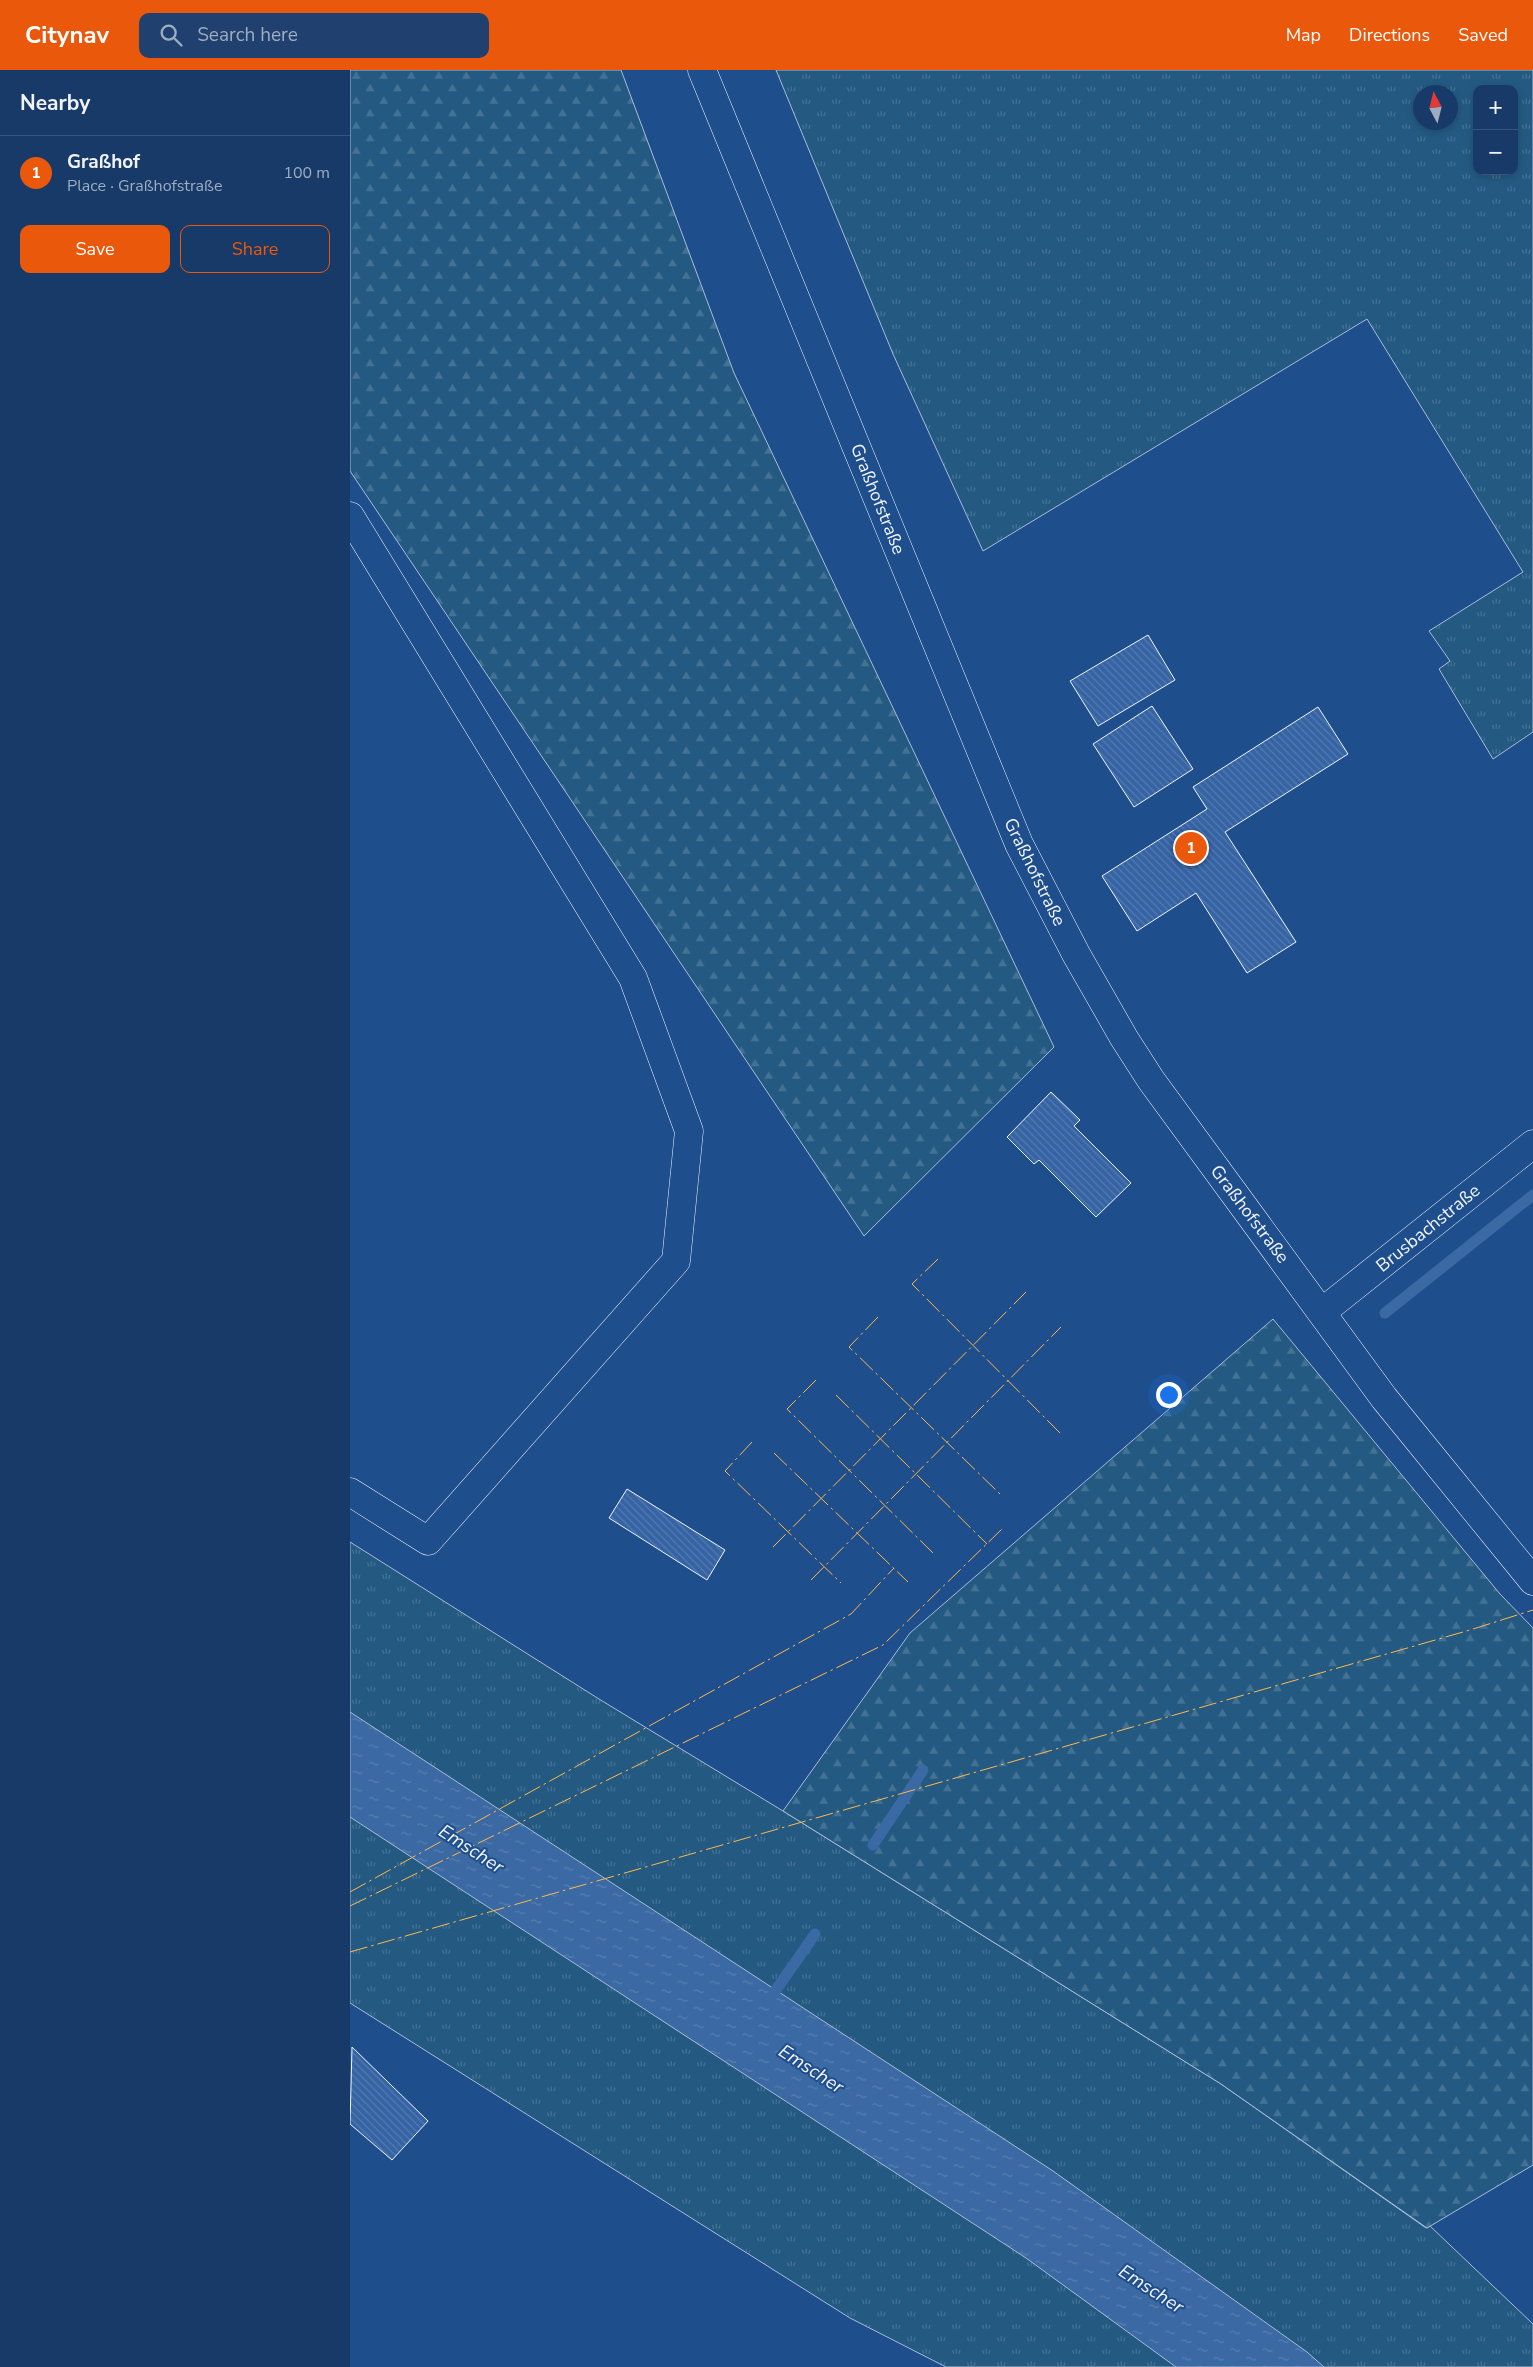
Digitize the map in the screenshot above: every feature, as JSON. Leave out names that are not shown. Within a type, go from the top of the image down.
[{"type":"street","name":"Graßhofstraße","points":[[702,70],[1019,844],[1076,954],[1130,1047],[1179,1119],[1384,1398],[1533,1582]]},
{"type":"street","points":[[350,516],[633,978],[689,1131],[676,1261],[428,1541],[350,1492]]},
{"type":"street","name":"Brusbachstraße","points":[[1322,1312],[1533,1144]]},
{"type":"green space","points":[[350,70],[621,70],[734,373],[1054,1047],[864,1236],[350,471]]},
{"type":"green space","points":[[776,70],[1533,70],[1533,732],[1493,759],[1439,669],[1450,661],[1429,631],[1523,572],[1367,319],[983,551],[893,354]]},
{"type":"green space","points":[[1273,1319],[1500,1594],[1533,1628],[1533,2165],[1427,2228],[1221,2084],[783,1811],[910,1633]]},
{"type":"green space","points":[[350,1542],[599,1699],[783,1811],[1221,2084],[1426,2228],[1430,2226],[1533,2324],[1533,2367],[946,2367],[850,2318],[350,2003]]},
{"type":"water","name":"Emscher","points":[[350,1712],[1053,2171],[1307,2352],[1324,2367],[1176,2367],[1026,2258],[350,1817]]},
{"type":"building","points":[[1148,635],[1175,680],[1098,726],[1070,681]]},
{"type":"building","points":[[1152,706],[1193,769],[1134,807],[1093,744]]},
{"type":"building","points":[[1318,707],[1348,754],[1225,832],[1296,942],[1247,973],[1196,893],[1137,931],[1102,876],[1207,809],[1193,787]]},
{"type":"building","points":[[1051,1092],[1080,1120],[1074,1126],[1131,1183],[1096,1217],[1039,1160],[1034,1164],[1007,1137]]},
{"type":"building","points":[[627,1489],[725,1550],[707,1580],[609,1518]]},
{"type":"building","points":[[352,2047],[428,2121],[392,2160],[350,2124]]},
{"type":"waterway","points":[[1385,1313],[1533,1195]]},
{"type":"waterway","points":[[873,1845],[923,1770]]},
{"type":"waterway","points":[[769,2000],[815,1934]]},
{"type":"power","points":[[938,1259],[912,1284],[1060,1433]]},
{"type":"power","points":[[773,1547],[1026,1292]]},
{"type":"power","points":[[878,1317],[849,1347],[1000,1494]]},
{"type":"power","points":[[811,1580],[1061,1327]]},
{"type":"power","points":[[816,1380],[787,1409],[934,1554]]},
{"type":"power","points":[[836,1395],[987,1544]]},
{"type":"power","points":[[752,1442],[725,1471],[841,1583]]},
{"type":"power","points":[[774,1453],[908,1582]]},
{"type":"power","points":[[350,1906],[883,1645],[1003,1528]]},
{"type":"power","points":[[350,1892],[851,1614],[894,1568]]},
{"type":"power","points":[[350,1952],[1470,1630],[1533,1610]]},
{"type":"place","name":"Graßhof","points":[[1191,848]]}]
